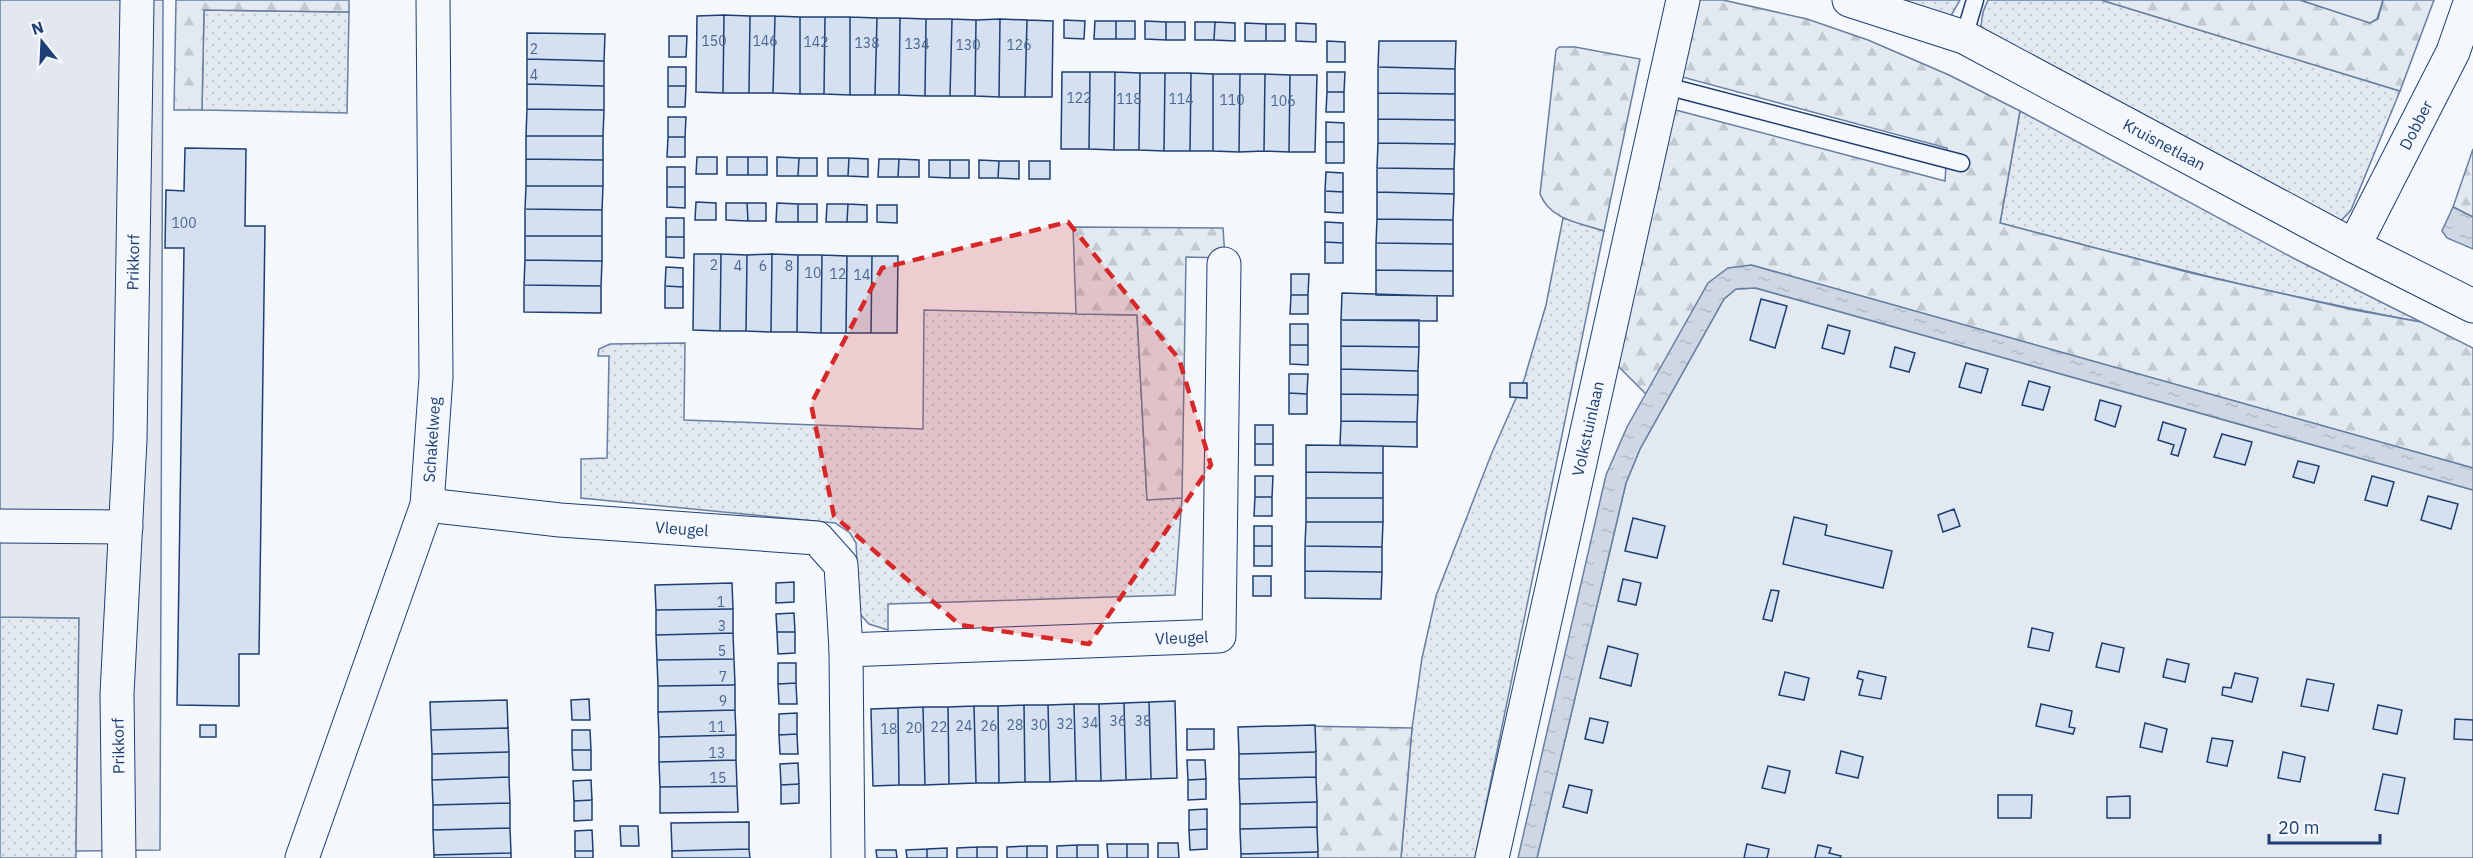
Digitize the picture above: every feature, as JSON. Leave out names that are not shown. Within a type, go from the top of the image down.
[{"type":"street","name":"Prikkorf","points":[[119,858],[117,694],[126,527],[137,0]]},
{"type":"street","name":"Schakelweg","points":[[302,858],[427,506],[436,377],[434,0]]},
{"type":"street","name":"Volkstuinlaan","points":[[1492,858],[1666,86],[1683,0]]},
{"type":"street","name":"Kruisnetlaan","points":[[1849,0],[1964,38],[2354,246],[2473,306]]},
{"type":"street","name":"Dobber","points":[[2354,246],[2453,52],[2471,0]]},
{"type":"street","name":"Vleugel","points":[[846,650],[1219,636],[1224,264]]},
{"type":"street","name":"Vleugel","points":[[427,506],[560,520],[817,538],[841,565],[846,650],[848,858]]},
{"type":"street","points":[[0,526],[126,527]]},
{"type":"lane","points":[[1964,38],[1975,0]]},
{"type":"lane","points":[[1666,86],[1961,163]]},
{"type":"highlighted area","points":[[1068,222],[1179,359],[1211,465],[1089,644],[960,625],[834,516],[811,404],[882,268]]},
{"type":"green space","points":[[176,0],[349,0],[349,12],[204,10],[202,110],[174,110]]},
{"type":"green space","points":[[1684,0],[1723,0],[1807,19],[1868,40],[1949,75],[2020,111],[2000,223],[2191,273],[2354,310],[2421,322],[2473,348],[2473,468],[1751,265],[1662,366],[1646,394],[1612,360],[1668,108],[1945,181],[1947,148],[1682,77]]},
{"type":"green space","points":[[1901,0],[1960,0],[1948,21]]},
{"type":"green space","points":[[1988,0],[2101,0],[2400,91],[2351,210],[2336,226],[1979,39],[1983,12]]},
{"type":"green space","points":[[2101,0],[2300,0],[2370,23],[2378,19],[2383,0],[2434,0],[2400,91]]},
{"type":"green space","points":[[2300,0],[2383,0],[2377,19],[2370,23]]},
{"type":"green space","points":[[204,10],[349,12],[347,113],[202,110]]},
{"type":"green space","points":[[1559,47],[1575,47],[1640,59],[1604,231],[1558,215],[1545,203],[1540,194],[1556,50]]},
{"type":"green space","points":[[2020,111],[2295,259],[2421,322],[2262,289],[2000,223]]},
{"type":"green space","points":[[2473,149],[2473,217],[2453,207]]},
{"type":"green space","points":[[1563,218],[1604,231],[1475,858],[1401,858],[1412,728],[1422,658],[1436,596],[1491,455],[1524,380],[1546,305]]},
{"type":"green space","points":[[1073,227],[1223,228],[1225,258],[1186,257],[1182,498],[1147,500],[1137,315],[1076,314]]},
{"type":"green space","points":[[1755,288],[2473,490],[2473,858],[1537,858],[1626,483],[1640,449],[1724,299],[1736,289]]},
{"type":"green space","points":[[924,310],[1137,315],[1147,499],[1182,498],[1175,595],[888,604],[888,630],[869,624],[860,614],[856,543],[850,533],[835,523],[581,498],[581,459],[607,458],[609,356],[598,356],[599,349],[610,344],[685,343],[684,420],[923,429]]},
{"type":"green space","points":[[0,617],[79,618],[76,858],[0,858]]},
{"type":"green space","points":[[1301,726],[1412,728],[1401,858],[1304,858]]},
{"type":"shaded area","points":[[0,0],[163,0],[160,850],[76,851],[79,618],[0,617]]},
{"type":"water","points":[[2453,207],[2473,217],[2473,249],[2447,238],[2442,231]]},
{"type":"water","points":[[1751,265],[2473,468],[2473,490],[1756,288],[1736,289],[1724,299],[1640,449],[1626,483],[1537,858],[1518,858],[1606,475],[1627,427],[1708,283],[1728,268]]},
{"type":"building","points":[[724,15],[723,93],[696,92],[697,16]]},
{"type":"building","points":[[724,15],[750,16],[749,93],[723,93]]},
{"type":"building","points":[[750,16],[775,16],[773,93],[749,93]]},
{"type":"building","points":[[775,16],[800,17],[800,94],[773,93]]},
{"type":"building","points":[[800,17],[825,17],[824,94],[800,94]]},
{"type":"building","points":[[825,17],[850,17],[850,95],[824,94]]},
{"type":"building","points":[[850,17],[877,18],[875,95],[850,95]]},
{"type":"building","points":[[877,18],[900,18],[899,95],[875,95]]},
{"type":"building","points":[[900,18],[926,19],[925,96],[899,95]]},
{"type":"building","points":[[926,19],[952,19],[950,96],[925,96]]},
{"type":"building","points":[[952,19],[976,20],[975,96],[950,96]]},
{"type":"building","points":[[1000,19],[1027,20],[1025,97],[999,97]]},
{"type":"building","points":[[1000,19],[999,97],[975,96],[976,20]]},
{"type":"building","points":[[1027,20],[1053,21],[1052,97],[1025,97]]},
{"type":"building","points":[[1064,20],[1085,21],[1084,39],[1064,38]]},
{"type":"building","points":[[1095,21],[1116,21],[1116,39],[1094,39]]},
{"type":"building","points":[[1116,21],[1135,21],[1135,39],[1116,39]]},
{"type":"building","points":[[1145,21],[1166,22],[1166,40],[1145,39]]},
{"type":"building","points":[[1166,22],[1185,22],[1185,40],[1166,40]]},
{"type":"building","points":[[1195,22],[1215,22],[1214,40],[1195,40]]},
{"type":"building","points":[[1215,22],[1235,23],[1235,41],[1214,40]]},
{"type":"building","points":[[1245,23],[1266,24],[1266,41],[1245,41]]},
{"type":"building","points":[[1296,23],[1316,24],[1316,42],[1296,41]]},
{"type":"building","points":[[1266,24],[1285,24],[1285,41],[1266,41]]},
{"type":"building","points":[[527,33],[605,34],[604,61],[527,59]]},
{"type":"building","points":[[669,36],[687,36],[686,57],[669,57]]},
{"type":"building","points":[[1327,41],[1345,42],[1345,62],[1327,62]]},
{"type":"building","points":[[1379,41],[1456,41],[1455,69],[1378,67]]},
{"type":"building","points":[[527,59],[604,61],[604,86],[527,84]]},
{"type":"building","points":[[668,67],[686,67],[686,86],[668,86]]},
{"type":"building","points":[[1378,67],[1455,69],[1455,94],[1378,93]]},
{"type":"building","points":[[1062,72],[1090,72],[1089,149],[1061,149]]},
{"type":"building","points":[[1090,72],[1115,72],[1114,150],[1089,149]]},
{"type":"building","points":[[1115,72],[1140,73],[1139,150],[1114,150]]},
{"type":"building","points":[[1327,72],[1345,72],[1344,92],[1327,92]]},
{"type":"building","points":[[1140,73],[1165,73],[1164,151],[1139,150]]},
{"type":"building","points":[[1165,73],[1191,73],[1190,151],[1164,151]]},
{"type":"building","points":[[1191,73],[1213,74],[1213,151],[1190,151]]},
{"type":"building","points":[[1213,74],[1240,74],[1239,152],[1213,151]]},
{"type":"building","points":[[1240,74],[1265,74],[1264,151],[1239,152]]},
{"type":"building","points":[[1265,74],[1290,75],[1289,152],[1264,151]]},
{"type":"building","points":[[1290,75],[1317,75],[1315,152],[1289,152]]},
{"type":"building","points":[[527,84],[604,86],[604,110],[527,109]]},
{"type":"building","points":[[668,86],[686,86],[685,107],[668,107]]},
{"type":"building","points":[[1327,92],[1344,92],[1344,112],[1326,112]]},
{"type":"building","points":[[1378,93],[1455,94],[1455,120],[1378,119]]},
{"type":"building","points":[[527,109],[604,110],[603,136],[526,136]]},
{"type":"building","points":[[668,117],[686,117],[685,137],[668,137]]},
{"type":"building","points":[[1378,119],[1455,120],[1455,144],[1378,143]]},
{"type":"building","points":[[1326,122],[1344,123],[1344,142],[1326,142]]},
{"type":"building","points":[[526,136],[603,136],[603,160],[526,159]]},
{"type":"building","points":[[668,137],[685,137],[685,157],[667,157]]},
{"type":"building","points":[[1326,142],[1344,142],[1344,163],[1326,163]]},
{"type":"building","points":[[1378,143],[1455,144],[1454,169],[1377,168]]},
{"type":"building","points":[[185,148],[246,149],[245,226],[265,226],[259,654],[239,654],[239,706],[177,705],[184,248],[165,248],[166,190],[184,191]]},
{"type":"building","points":[[697,157],[717,157],[717,174],[696,174]]},
{"type":"building","points":[[727,157],[748,157],[748,175],[727,175]]},
{"type":"building","points":[[748,157],[767,157],[767,175],[748,175]]},
{"type":"building","points":[[777,157],[799,158],[798,176],[777,176]]},
{"type":"building","points":[[799,158],[817,158],[817,176],[798,176]]},
{"type":"building","points":[[828,158],[849,158],[848,176],[828,176]]},
{"type":"building","points":[[849,158],[868,159],[868,177],[848,176]]},
{"type":"building","points":[[526,159],[603,160],[603,186],[526,186]]},
{"type":"building","points":[[879,159],[899,159],[898,177],[878,177]]},
{"type":"building","points":[[899,159],[919,160],[919,177],[898,177]]},
{"type":"building","points":[[929,160],[950,160],[950,178],[929,177]]},
{"type":"building","points":[[950,160],[969,160],[969,178],[950,178]]},
{"type":"building","points":[[979,160],[999,161],[998,178],[979,178]]},
{"type":"building","points":[[999,161],[1019,161],[1019,179],[998,178]]},
{"type":"building","points":[[1029,161],[1050,161],[1050,179],[1029,179]]},
{"type":"building","points":[[667,167],[685,167],[685,187],[667,187]]},
{"type":"building","points":[[1377,168],[1454,169],[1454,194],[1377,192]]},
{"type":"building","points":[[1326,172],[1343,173],[1343,192],[1325,191]]},
{"type":"building","points":[[526,186],[603,186],[602,210],[525,209]]},
{"type":"building","points":[[667,187],[685,187],[685,208],[667,207]]},
{"type":"building","points":[[1325,191],[1343,192],[1343,213],[1325,212]]},
{"type":"building","points":[[1377,192],[1454,194],[1453,220],[1377,219]]},
{"type":"building","points":[[696,202],[716,203],[716,220],[695,220]]},
{"type":"building","points":[[726,203],[747,203],[748,221],[726,220]]},
{"type":"building","points":[[747,203],[766,203],[766,221],[748,221]]},
{"type":"building","points":[[777,203],[798,204],[798,222],[776,222]]},
{"type":"building","points":[[798,204],[817,204],[817,222],[798,222]]},
{"type":"building","points":[[827,204],[848,204],[847,222],[826,222]]},
{"type":"building","points":[[848,204],[867,205],[867,222],[847,222]]},
{"type":"building","points":[[877,205],[897,205],[897,223],[877,222]]},
{"type":"building","points":[[525,209],[602,210],[602,236],[525,236]]},
{"type":"building","points":[[666,218],[684,218],[684,237],[666,237]]},
{"type":"building","points":[[1377,219],[1453,220],[1453,244],[1376,243]]},
{"type":"building","points":[[1325,222],[1343,223],[1343,243],[1325,242]]},
{"type":"building","points":[[525,236],[602,236],[602,261],[525,260]]},
{"type":"building","points":[[666,237],[684,237],[684,258],[666,257]]},
{"type":"building","points":[[1325,242],[1343,243],[1343,263],[1325,263]]},
{"type":"building","points":[[1376,243],[1453,244],[1453,271],[1376,270]]},
{"type":"building","points":[[694,254],[721,254],[720,331],[693,330]]},
{"type":"building","points":[[721,254],[747,255],[746,331],[720,331]]},
{"type":"building","points":[[772,254],[798,255],[797,332],[771,332]]},
{"type":"building","points":[[772,254],[771,332],[746,331],[747,255]]},
{"type":"building","points":[[798,255],[822,255],[821,333],[797,332]]},
{"type":"building","points":[[822,255],[847,256],[846,333],[821,333]]},
{"type":"building","points":[[847,256],[872,256],[871,333],[846,333]]},
{"type":"building","points":[[872,256],[898,256],[897,333],[871,333]]},
{"type":"building","points":[[525,260],[602,261],[601,286],[524,285]]},
{"type":"building","points":[[666,267],[683,268],[683,287],[665,286]]},
{"type":"building","points":[[1376,270],[1453,271],[1453,296],[1376,295]]},
{"type":"building","points":[[1291,274],[1309,274],[1308,295],[1291,295]]},
{"type":"building","points":[[524,285],[601,286],[601,313],[524,312]]},
{"type":"building","points":[[665,286],[683,287],[683,308],[665,308]]},
{"type":"building","points":[[1342,293],[1437,296],[1437,321],[1341,320]]},
{"type":"building","points":[[1291,295],[1308,295],[1308,314],[1290,314]]},
{"type":"building","points":[[1761,299],[1787,306],[1775,348],[1750,340]]},
{"type":"building","points":[[1341,320],[1419,320],[1419,347],[1341,346]]},
{"type":"building","points":[[1290,324],[1308,324],[1308,345],[1290,345]]},
{"type":"building","points":[[1828,325],[1850,331],[1844,354],[1822,348]]},
{"type":"building","points":[[1290,345],[1308,345],[1308,365],[1290,364]]},
{"type":"building","points":[[1341,346],[1419,347],[1418,371],[1341,369]]},
{"type":"building","points":[[1895,347],[1915,353],[1909,372],[1890,367]]},
{"type":"building","points":[[1966,363],[1988,369],[1981,393],[1959,387]]},
{"type":"building","points":[[1341,369],[1418,371],[1418,395],[1341,394]]},
{"type":"building","points":[[1289,374],[1308,374],[1307,394],[1289,393]]},
{"type":"building","points":[[2029,381],[2050,387],[2043,410],[2022,405]]},
{"type":"building","points":[[1510,383],[1527,383],[1527,398],[1510,397]]},
{"type":"building","points":[[1289,393],[1307,394],[1307,414],[1289,414]]},
{"type":"building","points":[[1341,394],[1418,395],[1417,422],[1341,421]]},
{"type":"building","points":[[2100,400],[2121,406],[2115,427],[2095,420]]},
{"type":"building","points":[[1341,421],[1417,422],[1417,447],[1340,445]]},
{"type":"building","points":[[2163,422],[2186,429],[2178,456],[2171,454],[2174,445],[2158,440]]},
{"type":"building","points":[[1255,425],[1273,425],[1273,444],[1255,444]]},
{"type":"building","points":[[2222,434],[2252,442],[2245,465],[2214,457]]},
{"type":"building","points":[[1255,444],[1273,444],[1273,465],[1255,465]]},
{"type":"building","points":[[1306,445],[1383,446],[1383,473],[1306,472]]},
{"type":"building","points":[[2298,461],[2319,466],[2314,483],[2293,477]]},
{"type":"building","points":[[1306,472],[1383,473],[1383,498],[1306,498]]},
{"type":"building","points":[[1255,476],[1273,476],[1272,497],[1255,497]]},
{"type":"building","points":[[2372,476],[2394,482],[2387,506],[2365,500]]},
{"type":"building","points":[[2428,496],[2458,504],[2451,529],[2421,520]]},
{"type":"building","points":[[1255,497],[1272,497],[1272,516],[1254,516]]},
{"type":"building","points":[[1306,498],[1383,498],[1383,522],[1306,522]]},
{"type":"building","points":[[1954,509],[1960,526],[1943,532],[1938,515]]},
{"type":"building","points":[[1794,517],[1827,525],[1825,535],[1892,551],[1883,588],[1783,564]]},
{"type":"building","points":[[1633,518],[1665,526],[1657,558],[1625,551]]},
{"type":"building","points":[[1306,522],[1383,522],[1382,547],[1305,546]]},
{"type":"building","points":[[1254,526],[1272,526],[1272,546],[1254,546]]},
{"type":"building","points":[[1254,546],[1272,546],[1272,566],[1254,566]]},
{"type":"building","points":[[1305,546],[1382,547],[1382,572],[1305,571]]},
{"type":"building","points":[[1305,571],[1382,572],[1381,599],[1305,598]]},
{"type":"building","points":[[1253,576],[1271,576],[1271,596],[1253,596]]},
{"type":"building","points":[[1623,579],[1641,583],[1636,605],[1618,601]]},
{"type":"building","points":[[794,582],[794,602],[776,603],[776,583]]},
{"type":"building","points":[[732,583],[733,609],[656,610],[655,585]]},
{"type":"building","points":[[1771,590],[1779,591],[1772,621],[1763,619]]},
{"type":"building","points":[[733,609],[733,633],[656,635],[656,610]]},
{"type":"building","points":[[794,613],[795,632],[777,632],[776,614]]},
{"type":"building","points":[[2032,628],[2053,633],[2049,651],[2028,647]]},
{"type":"building","points":[[777,632],[795,632],[795,653],[778,654]]},
{"type":"building","points":[[733,633],[734,659],[657,660],[656,635]]},
{"type":"building","points":[[2102,643],[2124,648],[2119,672],[2096,667]]},
{"type":"building","points":[[1608,646],[1638,654],[1631,686],[1600,678]]},
{"type":"building","points":[[734,659],[735,685],[658,686],[657,660]]},
{"type":"building","points":[[2167,659],[2189,664],[2185,682],[2163,677]]},
{"type":"building","points":[[778,663],[796,663],[796,683],[778,684]]},
{"type":"building","points":[[1859,671],[1886,677],[1881,699],[1859,695],[1863,680],[1857,678]]},
{"type":"building","points":[[1785,672],[1809,678],[1804,700],[1779,695]]},
{"type":"building","points":[[2235,673],[2258,678],[2252,702],[2222,695],[2223,687],[2231,688]]},
{"type":"building","points":[[2307,679],[2334,684],[2328,711],[2301,706]]},
{"type":"building","points":[[796,683],[797,704],[779,704],[778,684]]},
{"type":"building","points":[[735,685],[735,710],[658,712],[658,686]]},
{"type":"building","points":[[589,699],[590,720],[572,720],[571,700]]},
{"type":"building","points":[[507,700],[508,728],[431,730],[430,702]]},
{"type":"building","points":[[1175,701],[1177,778],[1151,779],[1149,702]]},
{"type":"building","points":[[1149,702],[1151,779],[1126,780],[1124,703]]},
{"type":"building","points":[[1124,703],[1126,780],[1101,781],[1099,704]]},
{"type":"building","points":[[1074,704],[1099,704],[1101,781],[1076,781]]},
{"type":"building","points":[[1074,704],[1076,781],[1050,782],[1048,705]]},
{"type":"building","points":[[2041,704],[2072,711],[2069,727],[2075,728],[2073,734],[2036,726]]},
{"type":"building","points":[[1024,705],[1025,782],[999,783],[998,706]]},
{"type":"building","points":[[1024,705],[1048,705],[1050,782],[1025,782]]},
{"type":"building","points":[[2378,705],[2402,710],[2397,734],[2373,729]]},
{"type":"building","points":[[974,706],[998,706],[999,783],[976,783]]},
{"type":"building","points":[[974,706],[976,783],[949,784],[948,707]]},
{"type":"building","points":[[923,707],[925,785],[899,785],[898,708]]},
{"type":"building","points":[[923,707],[948,707],[949,784],[925,785]]},
{"type":"building","points":[[898,708],[899,785],[873,786],[871,709]]},
{"type":"building","points":[[735,710],[736,735],[659,737],[658,712]]},
{"type":"building","points":[[797,713],[797,734],[779,735],[779,714]]},
{"type":"building","points":[[1590,718],[1608,722],[1603,743],[1585,739]]},
{"type":"building","points":[[2455,719],[2473,720],[2473,740],[2454,739]]},
{"type":"building","points":[[2145,723],[2167,729],[2162,752],[2140,747]]},
{"type":"building","points":[[200,725],[216,725],[216,737],[200,737]]},
{"type":"building","points":[[1315,725],[1316,752],[1239,754],[1238,727]]},
{"type":"building","points":[[508,728],[509,752],[432,754],[431,730]]},
{"type":"building","points":[[1187,729],[1214,729],[1214,749],[1187,750]]},
{"type":"building","points":[[572,730],[590,730],[591,750],[572,750]]},
{"type":"building","points":[[797,734],[798,754],[780,754],[779,735]]},
{"type":"building","points":[[736,735],[736,760],[659,762],[659,737]]},
{"type":"building","points":[[2212,738],[2233,741],[2227,766],[2207,762]]},
{"type":"building","points":[[572,750],[591,750],[591,770],[573,770]]},
{"type":"building","points":[[1841,751],[1863,757],[1858,778],[1836,773]]},
{"type":"building","points":[[509,752],[509,777],[432,780],[432,754]]},
{"type":"building","points":[[1316,752],[1316,777],[1239,779],[1239,754]]},
{"type":"building","points":[[2283,752],[2305,757],[2300,782],[2278,778]]},
{"type":"building","points":[[736,760],[737,786],[660,787],[659,762]]},
{"type":"building","points":[[1187,760],[1205,760],[1206,779],[1188,780]]},
{"type":"building","points":[[798,763],[799,784],[781,785],[780,764]]},
{"type":"building","points":[[1768,766],[1790,771],[1785,793],[1762,788]]},
{"type":"building","points":[[2383,774],[2405,778],[2398,814],[2375,810]]},
{"type":"building","points":[[509,777],[510,803],[433,805],[432,780]]},
{"type":"building","points":[[1316,777],[1317,802],[1240,804],[1239,779]]},
{"type":"building","points":[[1206,779],[1206,799],[1188,800],[1188,780]]},
{"type":"building","points":[[591,780],[592,800],[574,801],[573,781]]},
{"type":"building","points":[[799,784],[799,803],[781,804],[781,785]]},
{"type":"building","points":[[1569,785],[1592,790],[1587,813],[1563,807]]},
{"type":"building","points":[[737,786],[738,812],[660,813],[660,787]]},
{"type":"building","points":[[1998,795],[2032,795],[2031,818],[1998,818]]},
{"type":"building","points":[[2130,796],[2130,818],[2107,818],[2107,797]]},
{"type":"building","points":[[592,800],[592,820],[574,821],[574,801]]},
{"type":"building","points":[[1317,802],[1317,827],[1240,829],[1240,804]]},
{"type":"building","points":[[510,803],[510,828],[433,830],[433,805]]},
{"type":"building","points":[[1207,809],[1207,829],[1189,830],[1189,810]]},
{"type":"building","points":[[749,822],[749,849],[672,851],[671,823]]},
{"type":"building","points":[[620,826],[638,826],[639,846],[621,846]]},
{"type":"building","points":[[1317,827],[1318,852],[1241,854],[1240,829]]},
{"type":"building","points":[[510,828],[511,853],[434,855],[433,830]]},
{"type":"building","points":[[1207,829],[1207,849],[1190,850],[1189,830]]},
{"type":"building","points":[[592,830],[593,851],[575,851],[575,831]]},
{"type":"building","points":[[1158,843],[1178,843],[1179,858],[1158,858]]},
{"type":"building","points":[[1107,844],[1127,844],[1127,858],[1108,858]]},
{"type":"building","points":[[1127,844],[1148,844],[1148,858],[1127,858]]},
{"type":"building","points":[[1747,844],[1769,849],[1767,858],[1744,858]]},
{"type":"building","points":[[1077,845],[1077,858],[1057,858],[1057,846]]},
{"type":"building","points":[[1077,845],[1098,845],[1098,858],[1077,858]]},
{"type":"building","points":[[1818,845],[1831,848],[1829,853],[1841,856],[1840,858],[1815,858]]},
{"type":"building","points":[[1027,846],[1047,846],[1047,858],[1027,858]]},
{"type":"building","points":[[1027,846],[1027,858],[1007,858],[1007,847]]},
{"type":"building","points":[[977,847],[977,858],[957,858],[957,848]]},
{"type":"building","points":[[977,847],[997,847],[997,858],[977,858]]},
{"type":"building","points":[[947,848],[947,858],[927,858],[927,849]]},
{"type":"building","points":[[749,849],[750,858],[672,858],[672,851]]},
{"type":"building","points":[[927,849],[927,858],[907,858],[906,850]]},
{"type":"building","points":[[876,850],[896,850],[897,858],[877,858]]},
{"type":"building","points":[[575,851],[593,851],[593,858],[575,858]]},
{"type":"building","points":[[1318,852],[1318,858],[1241,858],[1241,854]]},
{"type":"building","points":[[511,853],[511,858],[434,858],[434,855]]}]
